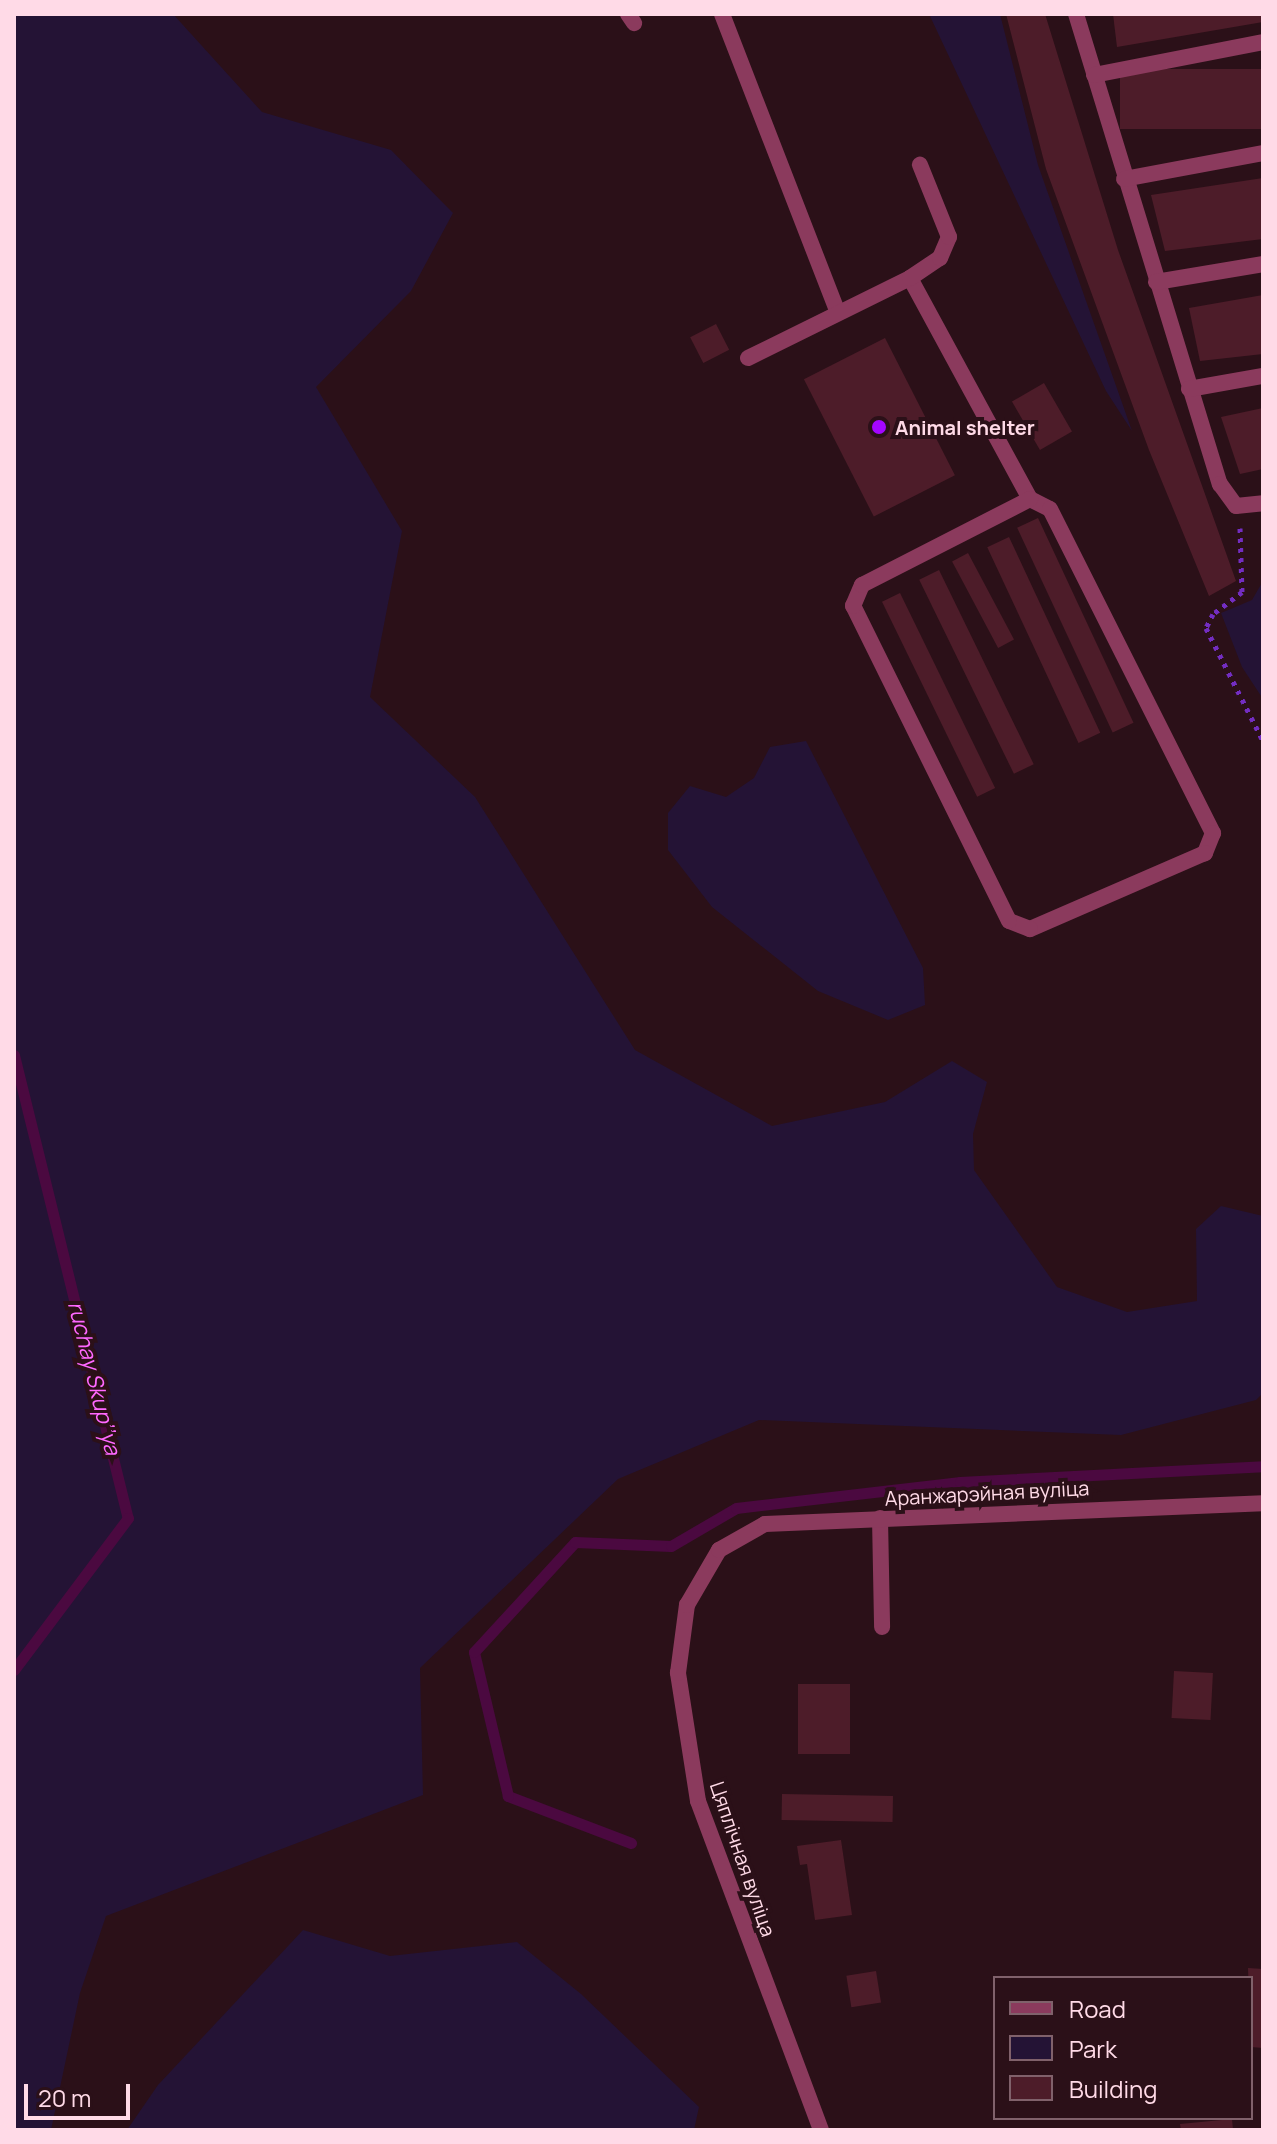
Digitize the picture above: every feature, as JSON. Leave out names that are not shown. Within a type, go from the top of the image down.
[{"type":"street","points":[[722,14],[837,311]]},
{"type":"street","points":[[1076,14],[1124,179],[1220,484],[1236,506],[1263,503]]},
{"type":"street","points":[[1094,75],[1263,42]]},
{"type":"street","points":[[1124,179],[1263,153]]},
{"type":"street","points":[[748,358],[837,311],[910,278],[940,258],[949,237],[920,165]]},
{"type":"street","points":[[1156,282],[1263,264]]},
{"type":"street","points":[[910,278],[1030,499],[1050,509],[1213,833],[1205,853],[1030,929],[1009,921],[853,606],[862,585],[1030,499]]},
{"type":"street","points":[[1189,389],[1263,376]]},
{"type":"street","name":"Аранжарэйная вуліца","points":[[719,1550],[765,1524],[1263,1503]]},
{"type":"street","points":[[880,1518],[882,1627]]},
{"type":"street","name":"Цяплічная вуліца","points":[[719,1550],[687,1605],[678,1673],[698,1801],[821,2130]]},
{"type":"path","points":[[1236,506],[1244,548],[1242,592],[1213,614],[1206,628],[1263,741]]},
{"type":"green space","points":[[14,14],[173,14],[262,112],[391,150],[453,213],[411,291],[316,387],[402,531],[370,697],[475,797],[635,1050],[772,1126],[885,1102],[952,1061],[987,1082],[973,1134],[974,1170],[1057,1287],[1127,1312],[1197,1301],[1196,1229],[1221,1206],[1263,1216],[1263,1393],[1256,1400],[1121,1435],[759,1420],[618,1479],[420,1668],[423,1795],[106,1916],[80,1993],[51,2130],[14,2130]]},
{"type":"green space","points":[[929,14],[1000,14],[1038,165],[1132,431],[1106,391]]},
{"type":"green space","points":[[1263,581],[1263,699],[1242,667],[1221,613],[1252,600]]},
{"type":"green space","points":[[806,741],[923,968],[925,1005],[888,1020],[818,991],[712,907],[668,850],[668,813],[690,786],[726,797],[754,778],[770,747]]},
{"type":"green space","points":[[303,1930],[390,1956],[517,1942],[581,1994],[699,2107],[694,2130],[127,2130],[158,2085]]},
{"type":"building","points":[[1006,14],[1045,14],[1118,250],[1236,581],[1209,596],[1149,450],[1046,169]]},
{"type":"building","points":[[1113,14],[1263,14],[1263,22],[1117,47]]},
{"type":"building","points":[[1120,69],[1263,69],[1263,129],[1120,129]]},
{"type":"building","points":[[1263,178],[1263,239],[1165,251],[1151,195]]},
{"type":"building","points":[[1263,295],[1263,354],[1200,361],[1189,308]]},
{"type":"building","points":[[716,324],[729,350],[703,363],[690,337]]},
{"type":"building","name":"Animal shelter","points":[[885,338],[955,475],[874,517],[804,379]]},
{"type":"building","points":[[1044,383],[1072,431],[1040,450],[1012,402]]},
{"type":"building","points":[[1263,408],[1263,469],[1240,474],[1221,417]]},
{"type":"building","points":[[1038,518],[1134,723],[1113,733],[1017,528]]},
{"type":"building","points":[[1009,537],[1100,733],[1079,743],[987,547]]},
{"type":"building","points":[[968,553],[1014,640],[998,648],[952,561]]},
{"type":"building","points":[[939,570],[1034,764],[1014,774],[919,580]]},
{"type":"building","points":[[900,593],[995,788],[977,797],[882,602]]},
{"type":"building","points":[[1174,1671],[1213,1673],[1210,1720],[1172,1718]]},
{"type":"building","points":[[798,1684],[850,1684],[850,1754],[798,1754]]},
{"type":"building","points":[[782,1794],[893,1796],[893,1822],[782,1820]]},
{"type":"building","points":[[841,1840],[852,1915],[815,1920],[807,1864],[800,1865],[797,1846]]},
{"type":"building","points":[[1248,1968],[1263,1969],[1263,2048],[1253,2047],[1253,1976],[1248,1976]]},
{"type":"building","points":[[876,1971],[881,2003],[851,2007],[846,1976]]},
{"type":"building","points":[[1232,2120],[1233,2130],[1181,2130],[1180,2124]]},
{"type":"waterway","name":"ruchay Skup’’ya","points":[[14,1055],[128,1518],[14,1670]]},
{"type":"waterway","points":[[631,1843],[508,1796],[474,1652],[575,1542],[671,1546],[736,1508],[960,1482],[1263,1466]]},
{"type":"place","name":"Animal shelter","points":[[879,427]]}]
